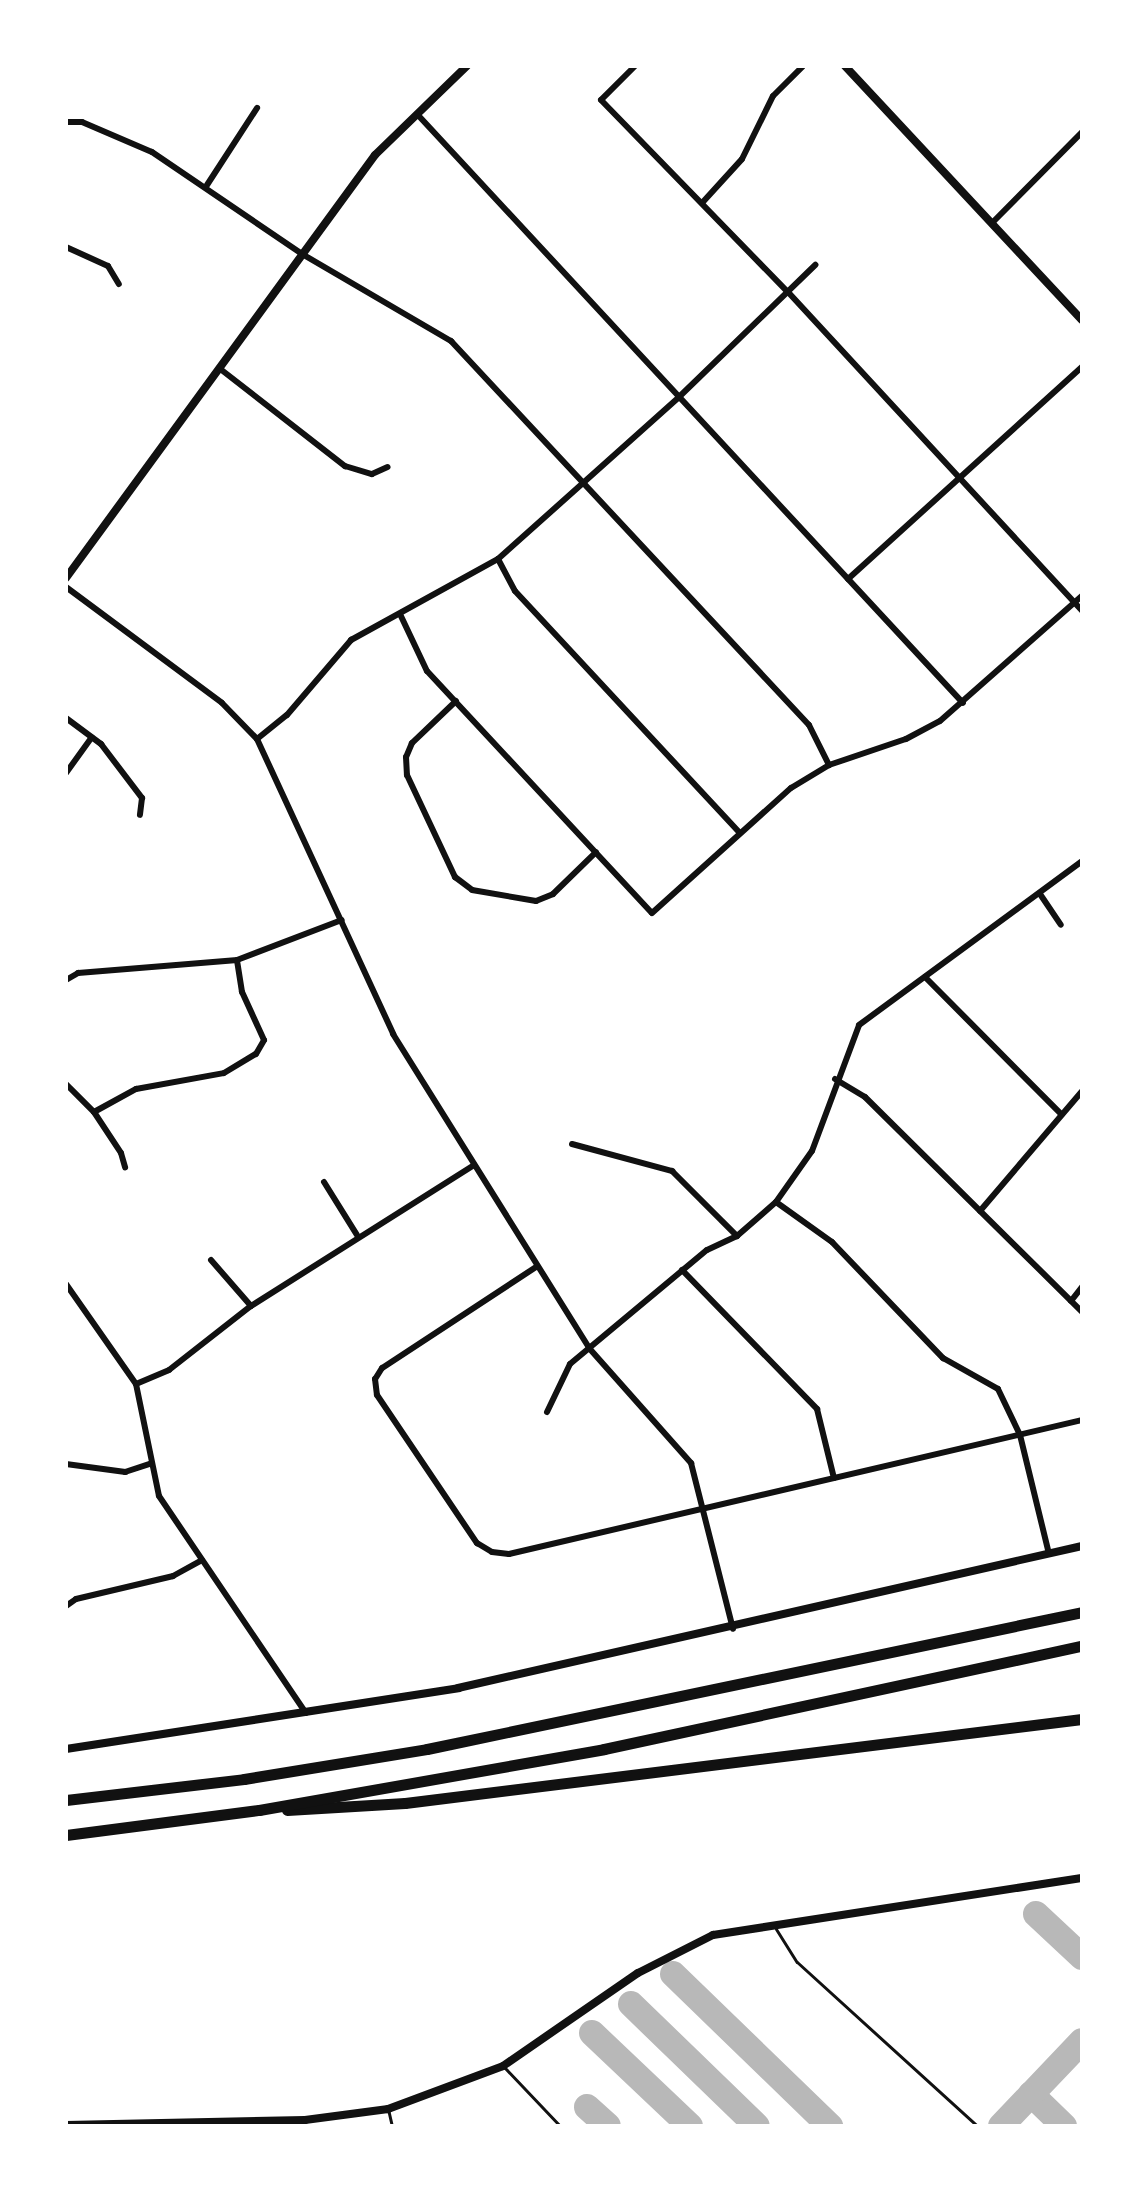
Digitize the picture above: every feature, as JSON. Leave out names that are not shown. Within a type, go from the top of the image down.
[{"type":"highway","points":[[66,1800],[244,1779],[427,1749],[1082,1612]]},
{"type":"highway","points":[[66,1835],[259,1810],[604,1749],[1082,1646]]},
{"type":"highway","points":[[259,1810],[391,1804],[1082,1719]]},
{"type":"street","points":[[66,578],[375,155],[467,66]]},
{"type":"street","points":[[635,66],[601,100],[788,292],[1082,611]]},
{"type":"street","points":[[702,203],[742,159],[773,96],[803,66]]},
{"type":"street","points":[[845,66],[1082,320]]},
{"type":"street","points":[[207,185],[257,108]]},
{"type":"street","points":[[417,114],[963,703]]},
{"type":"street","points":[[66,122],[82,122],[152,152],[207,185],[302,254],[451,341],[809,725],[829,765]]},
{"type":"street","points":[[992,223],[1082,132]]},
{"type":"street","points":[[66,247],[108,266],[119,284]]},
{"type":"street","points":[[257,739],[287,715],[351,640],[498,559],[679,397],[815,265]]},
{"type":"street","points":[[848,579],[1082,367]]},
{"type":"street","points":[[219,368],[345,466],[372,474],[388,467]]},
{"type":"street","points":[[498,559],[515,591],[739,832]]},
{"type":"street","points":[[66,587],[222,703],[257,739],[393,1034],[589,1348],[691,1463],[705,1508],[733,1629]]},
{"type":"street","points":[[400,614],[427,671],[652,913],[791,788],[829,765],[906,739],[963,703],[1082,596]]},
{"type":"street","points":[[456,701],[412,743],[406,757],[407,775],[455,877],[472,890],[536,901],[553,894],[596,852]]},
{"type":"street","points":[[66,718],[92,737],[142,798],[140,815]]},
{"type":"street","points":[[66,773],[92,737]]},
{"type":"street","points":[[547,1412],[565,1371],[589,1348],[682,1270],[737,1236],[776,1202],[812,1151],[835,1079],[859,1025],[1082,861]]},
{"type":"street","points":[[1040,894],[1061,925]]},
{"type":"street","points":[[66,980],[78,973],[237,960],[342,920]]},
{"type":"street","points":[[94,1112],[136,1089],[216,1075],[256,1054],[264,1040],[242,992],[237,960]]},
{"type":"street","points":[[925,977],[1062,1115]]},
{"type":"street","points":[[835,1079],[865,1097],[1082,1312]]},
{"type":"street","points":[[66,1084],[94,1112],[121,1153],[125,1167]]},
{"type":"street","points":[[980,1211],[1082,1091]]},
{"type":"street","points":[[572,1144],[672,1171],[737,1236]]},
{"type":"street","points":[[136,1384],[169,1370],[251,1306],[357,1235],[474,1165]]},
{"type":"street","points":[[324,1182],[357,1235]]},
{"type":"street","points":[[776,1202],[832,1242],[943,1358],[998,1389],[1020,1435],[1049,1554]]},
{"type":"street","points":[[211,1260],[251,1306]]},
{"type":"street","points":[[536,1267],[382,1368],[375,1379],[377,1395],[477,1543],[492,1552],[509,1554],[1082,1420]]},
{"type":"street","points":[[682,1270],[817,1409],[834,1478]]},
{"type":"street","points":[[66,1284],[136,1384],[159,1496],[306,1713]]},
{"type":"street","points":[[1071,1301],[1082,1287]]},
{"type":"street","points":[[66,1464],[125,1472],[150,1464]]},
{"type":"street","points":[[66,1749],[458,1688],[733,1629],[1082,1546]]},
{"type":"street","points":[[66,1606],[76,1599],[173,1576],[202,1560]]},
{"type":"street","points":[[66,2125],[305,2120],[388,2109],[503,2066],[674,1952],[713,1935],[772,1922],[1082,1878]]},
{"type":"lane","points":[[772,1922],[797,1962],[977,2126]]},
{"type":"lane","points":[[503,2066],[560,2126]]},
{"type":"lane","points":[[388,2109],[392,2126]]},
{"type":"taxiway","points":[[1036,1914],[1082,1957]]},
{"type":"taxiway","points":[[673,1974],[830,2126]]},
{"type":"taxiway","points":[[631,2004],[757,2126]]},
{"type":"taxiway","points":[[592,2033],[690,2126]]},
{"type":"taxiway","points":[[1001,2126],[1082,2041]]},
{"type":"taxiway","points":[[1031,2094],[1064,2126]]},
{"type":"taxiway","points":[[587,2107],[608,2126]]}]
